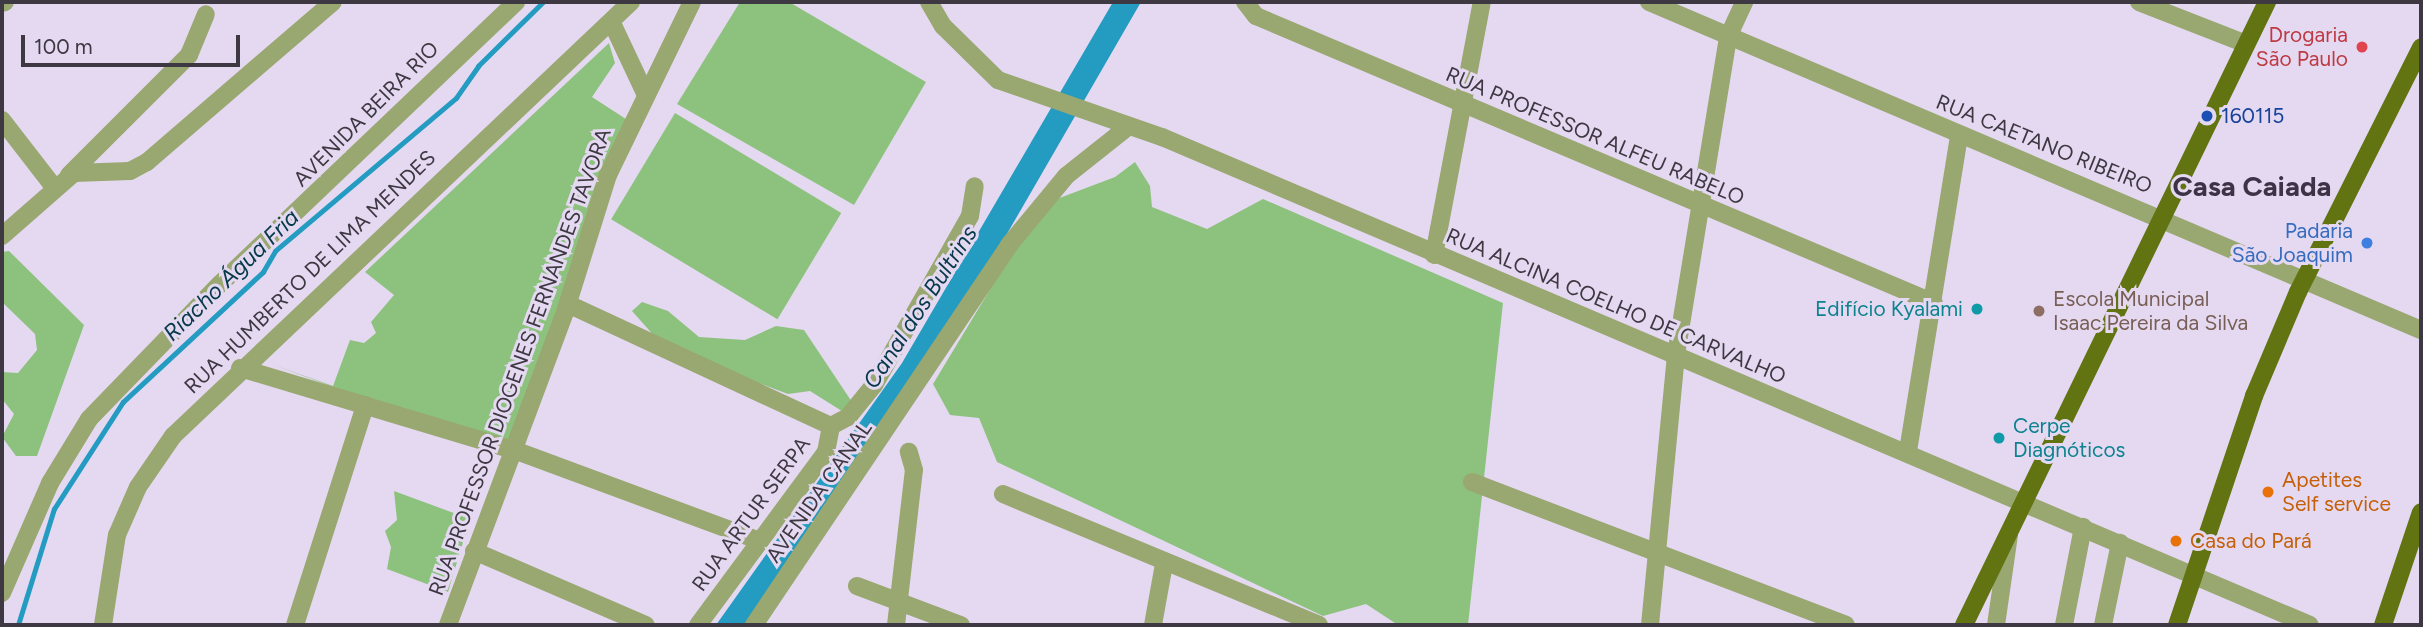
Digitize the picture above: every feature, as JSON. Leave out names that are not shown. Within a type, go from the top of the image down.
[{"type":"main road","points":[[1964,625],[2267,2]]},
{"type":"main road","points":[[2178,625],[2254,396],[2304,278],[2421,47]]},
{"type":"main road","points":[[2383,625],[2421,512]]},
{"type":"street","points":[[61,183],[88,169],[130,171],[147,162],[333,2]]},
{"type":"street","name":"AVENIDA BEIRA RIO","points":[[2,593],[50,483],[89,419],[220,284],[516,2]]},
{"type":"street","name":"RUA HUMBERTO DE LIMA MENDES","points":[[103,625],[110,557],[138,487],[173,436],[240,368],[612,23],[631,2]]},
{"type":"street","name":"RUA PROFESSOR DIOGENES FERNANDES TAVORA","points":[[448,625],[568,303],[605,185],[645,93],[692,2]]},
{"type":"street","name":"RUA ALCINA COELHO DE CARVALHO","points":[[929,2],[943,26],[998,80],[1087,107],[1434,255],[2024,500],[2194,577],[2310,625]]},
{"type":"street","name":"RUA PROFESSOR ALFEU RABELO","points":[[1245,2],[1256,16],[1934,303]]},
{"type":"street","points":[[1434,255],[1482,2]]},
{"type":"street","name":"RUA CAETANO RIBEIRO","points":[[1648,2],[1959,135],[2165,216],[2421,330]]},
{"type":"street","points":[[1650,625],[1676,355],[1728,37],[1744,2]]},
{"type":"street","points":[[2139,2],[2246,44]]},
{"type":"street","points":[[2,236],[61,183],[189,55],[206,14]]},
{"type":"street","points":[[612,23],[645,93]]},
{"type":"street","points":[[2,120],[61,183]]},
{"type":"street","name":"AVENIDA CANAL","points":[[754,625],[1009,245],[1066,176],[1129,126]]},
{"type":"street","points":[[1908,451],[1959,135]]},
{"type":"street","points":[[568,303],[831,426],[848,417],[874,385],[970,216],[975,186]]},
{"type":"street","points":[[240,368],[514,450],[760,541]]},
{"type":"street","points":[[295,625],[365,405]]},
{"type":"street","name":"RUA ARTUR SERPA","points":[[698,625],[826,452],[831,426]]},
{"type":"street","points":[[896,625],[914,471],[909,452]]},
{"type":"street","points":[[1472,482],[1658,548],[1846,625]]},
{"type":"street","points":[[1003,494],[1164,564],[1319,625]]},
{"type":"street","points":[[2064,625],[2082,527]]},
{"type":"street","points":[[1996,625],[2010,529]]},
{"type":"street","points":[[2103,625],[2120,543]]},
{"type":"street","points":[[474,551],[646,625]]},
{"type":"street","points":[[1153,625],[1164,564]]},
{"type":"street","points":[[857,586],[961,625]]},
{"type":"green space","points":[[740,2],[789,2],[926,82],[854,205],[677,104]]},
{"type":"green space","points":[[609,43],[615,63],[592,97],[626,119],[514,450],[458,433],[271,364],[333,386],[350,340],[364,343],[376,333],[371,322],[394,295],[365,272]]},
{"type":"green space","points":[[675,113],[841,213],[777,319],[611,219]]},
{"type":"green space","points":[[1135,162],[1150,186],[1152,207],[1207,229],[1263,199],[1503,303],[1468,625],[1398,625],[1366,604],[1323,616],[997,462],[979,418],[950,415],[933,384],[1041,205],[1115,177]]},
{"type":"green space","points":[[9,251],[84,325],[37,456],[16,456],[2,437],[14,414],[2,399],[2,372],[18,373],[37,350],[35,334],[2,302],[2,252]]},
{"type":"green space","points":[[642,302],[668,311],[699,337],[745,340],[776,326],[804,330],[852,402],[845,413],[810,391],[788,394],[664,347],[632,311]]},
{"type":"green space","points":[[394,491],[470,519],[448,592],[387,569],[391,547],[385,531],[397,520]]},
{"type":"water","name":"Canal dos Bultrins","points":[[1113,2],[1141,2],[941,348],[747,625],[716,625],[902,363]]},
{"type":"waterway","name":"Riacho Água Fria","points":[[18,625],[54,509],[123,402],[263,272],[275,251],[456,98],[478,66],[543,2]]},
{"type":"place","name":"Drogaria São Paulo","points":[[2362,47]]},
{"type":"place","name":"160115","points":[[2207,116]]},
{"type":"place","name":"Padaria São Joaquim","points":[[2367,243]]},
{"type":"place","name":"Edifício Kyalami","points":[[1977,309]]},
{"type":"place","name":"Escola Municipal Isaac Pereira da Silva","points":[[2039,311]]},
{"type":"place","name":"Cerpe Diagnóticos","points":[[1999,438]]},
{"type":"place","name":"Apetites Self service","points":[[2268,492]]},
{"type":"place","name":"Casa do Pará","points":[[2176,541]]},
{"type":"district","name":"Casa Caiada","points":[[2252,186]]}]
